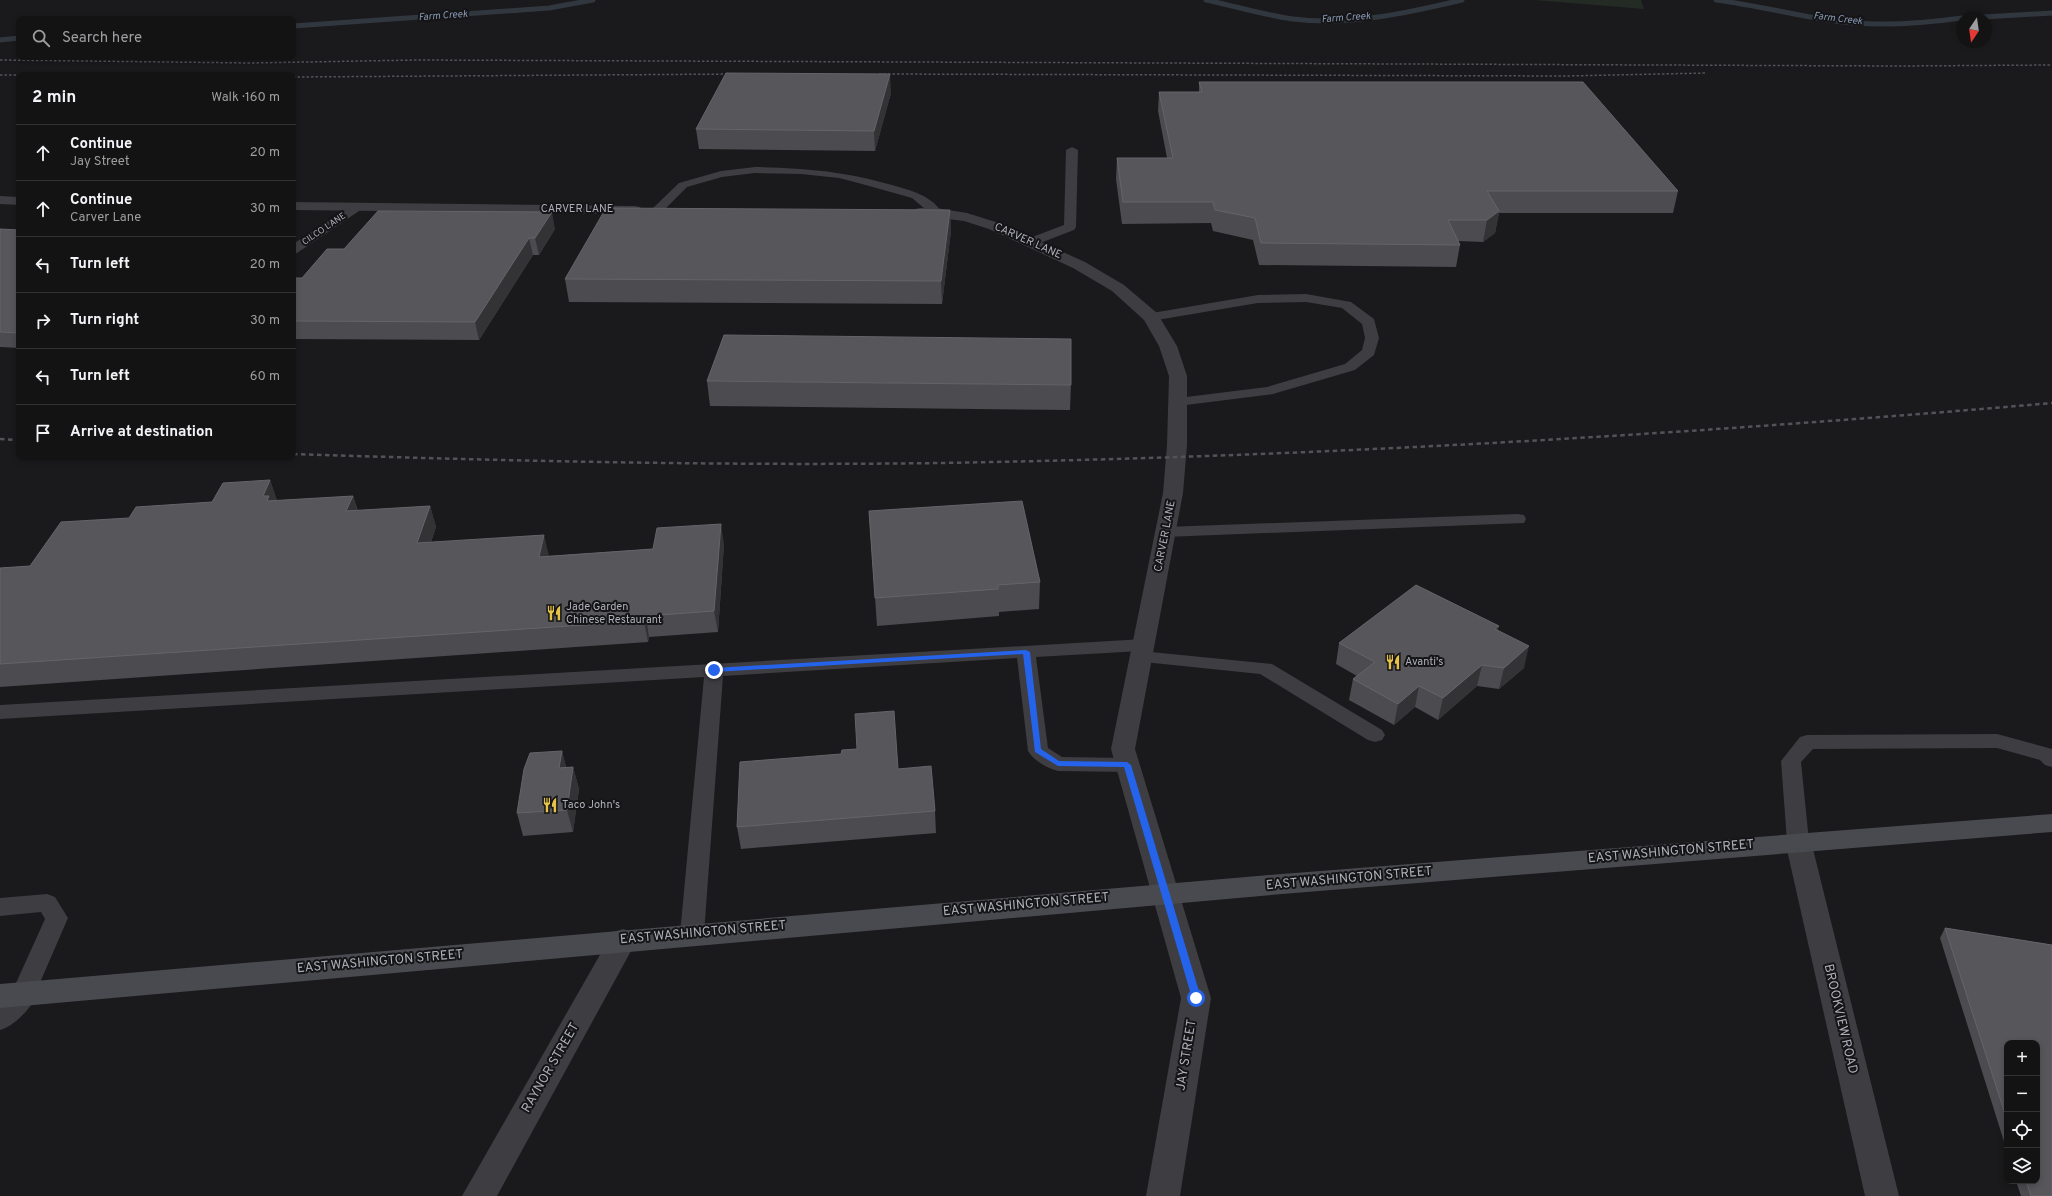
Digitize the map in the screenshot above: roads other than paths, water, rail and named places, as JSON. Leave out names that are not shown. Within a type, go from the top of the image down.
[{"type":"main road","name":"EAST WASHINGTON STREET","points":[[11,995],[1166,893],[2052,823]]},
{"type":"street","points":[[0,200],[16,201]]},
{"type":"street","name":"CARVER LANE","points":[[296,206],[355,208],[681,210]]},
{"type":"street","name":"CARVER LANE","points":[[904,211],[936,212],[967,217],[1031,242],[1079,265],[1118,288],[1151,316],[1168,346],[1178,376],[1177,445],[1173,494],[1123,750],[1166,893]]},
{"type":"street","name":"BROOKVIEW ROAD","points":[[1798,842],[1882,1196]]},
{"type":"street","name":"JAY STREET","points":[[1163,1196],[1196,998],[1166,893]]},
{"type":"street","name":"RAYNOR STREET","points":[[478,1196],[623,940]]},
{"type":"street","points":[[0,1018],[11,995]]},
{"type":"lane","points":[[1031,242],[1070,228],[1072,150]]},
{"type":"lane","points":[[657,210],[683,185],[721,174],[755,170],[800,171],[839,175],[865,181],[916,196],[936,212]]},
{"type":"lane","name":"CILCO LANE","points":[[296,248],[355,208]]},
{"type":"lane","points":[[1151,316],[1258,299],[1306,298],[1346,305],[1369,322],[1372,338],[1369,352],[1350,367],[1268,391],[1178,402]]},
{"type":"lane","points":[[1166,532],[1518,519]]},
{"type":"lane","points":[[0,712],[1026,652],[1142,651],[1265,668],[1375,735]]},
{"type":"lane","points":[[1026,652],[1038,750],[1058,764],[1127,765]]},
{"type":"lane","points":[[692,934],[714,670]]},
{"type":"lane","points":[[1798,842],[1791,761],[1807,742],[1997,741],[2047,756],[2052,760]]},
{"type":"lane","points":[[0,907],[47,903],[57,918],[11,995]]},
{"type":"waterway","name":"Farm Creek","points":[[296,26],[549,8],[593,0]]},
{"type":"waterway","name":"Farm Creek","points":[[1206,0],[1260,13],[1314,21],[1335,21],[1378,17],[1399,14],[1462,0]]},
{"type":"waterway","name":"Farm Creek","points":[[1716,0],[1844,22],[1895,24],[1956,19]]},
{"type":"waterway","name":"Farm Creek","points":[[1992,16],[2052,13]]},
{"type":"waterway","name":"Farm Creek","points":[[0,40],[16,38]]},
{"type":"railway","points":[[0,60],[251,63],[417,60],[1900,66],[2052,65]]},
{"type":"railway","points":[[879,74],[1566,76],[1707,73]]},
{"type":"railway","points":[[296,77],[737,74]]},
{"type":"railway","points":[[0,75],[16,75]]},
{"type":"railway","points":[[296,454],[535,461],[778,464],[939,463],[1218,456],[1496,443],[1774,425],[2052,403]]},
{"type":"railway","points":[[0,439],[16,440]]},
{"type":"place","name":"Jade Garden Chinese Restaurant","points":[[554,613]]},
{"type":"place","name":"Avanti's","points":[[1393,662]]},
{"type":"place","name":"Taco John's","points":[[550,805]]}]
